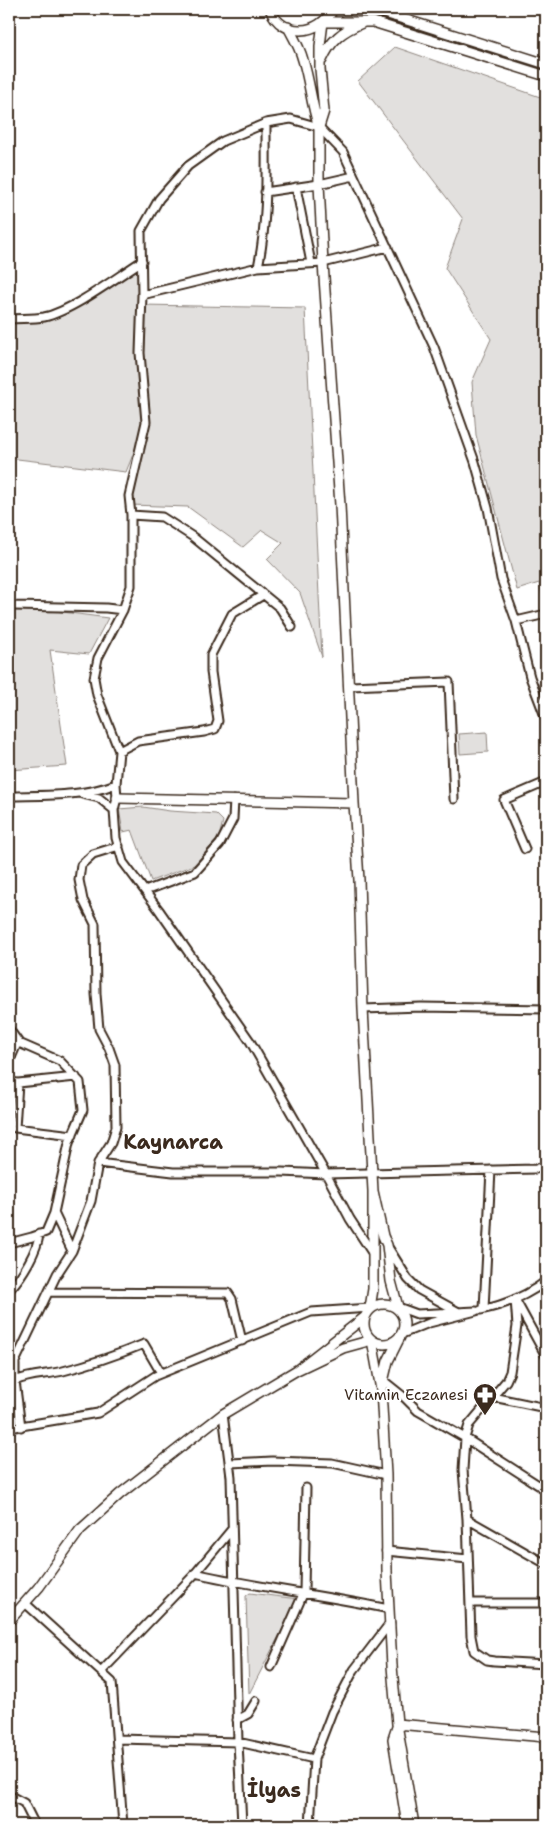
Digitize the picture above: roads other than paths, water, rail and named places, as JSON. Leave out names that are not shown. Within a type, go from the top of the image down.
[{"type":"main road","points":[[270,9],[278,21],[288,27],[299,30],[310,29],[324,22],[334,9]]},
{"type":"main road","points":[[372,9],[546,64]]},
{"type":"main road","points":[[324,22],[374,22],[546,76]]},
{"type":"main road","points":[[297,1370],[365,1317],[370,1308],[373,1289],[374,1254],[373,1191],[363,1009],[350,686],[340,505],[322,263],[319,127],[324,111],[320,46],[324,22]]},
{"type":"main road","points":[[320,65],[326,52],[340,33],[364,22]]},
{"type":"main road","points":[[288,27],[303,60],[312,108],[319,127]]},
{"type":"main road","points":[[117,798],[354,802]]},
{"type":"main road","points":[[373,1191],[383,1236],[387,1245],[391,1281],[398,1307],[405,1323],[401,1336],[388,1362],[382,1385]]},
{"type":"main road","points":[[370,1308],[386,1303],[398,1307]]},
{"type":"main road","points":[[365,1317],[365,1330],[372,1340],[382,1385],[386,1475],[386,1551],[397,1724],[414,1825]]},
{"type":"main road","points":[[9,1621],[39,1587],[80,1530],[120,1494],[223,1414],[297,1370],[343,1348],[372,1340],[389,1344],[401,1336]]},
{"type":"main road","points":[[397,1724],[546,1737]]},
{"type":"main road","points":[[397,1724],[393,1739],[407,1825]]},
{"type":"street","points":[[395,17],[410,9]]},
{"type":"street","points":[[374,1254],[350,1219],[250,1041],[123,862],[114,810],[117,798],[116,784],[119,751],[97,695],[94,678],[98,658],[123,610],[131,586],[131,515],[129,496],[146,422],[140,353],[142,295],[141,231],[159,199],[172,183],[188,166],[223,141],[266,123],[290,119],[319,127],[343,152],[434,348],[475,462],[488,508],[500,579],[516,621],[530,677],[546,718]]},
{"type":"street","points":[[258,267],[261,252],[265,192],[266,123]]},
{"type":"street","points":[[265,192],[319,184],[354,176]]},
{"type":"street","points":[[296,186],[311,263]]},
{"type":"street","points":[[142,295],[258,267],[322,263],[388,247]]},
{"type":"street","points":[[9,319],[43,317],[59,312],[98,290],[142,261]]},
{"type":"street","points":[[131,515],[162,517],[193,537],[280,608],[292,627]]},
{"type":"street","points":[[119,751],[138,740],[215,729],[218,721],[211,672],[211,655],[232,614],[263,595]]},
{"type":"street","points":[[9,604],[14,606],[123,610]]},
{"type":"street","points":[[516,621],[546,614]]},
{"type":"street","points":[[350,686],[449,682],[454,799]]},
{"type":"street","points":[[525,849],[504,800],[546,782]]},
{"type":"street","points":[[9,796],[79,794],[116,784]]},
{"type":"street","points":[[79,794],[99,798],[114,810]]},
{"type":"street","points":[[145,891],[195,872],[220,844],[233,819],[234,800]]},
{"type":"street","points":[[21,1427],[14,1381],[15,1362],[57,1274],[72,1251],[91,1201],[98,1163],[111,1143],[116,1127],[115,1065],[99,1029],[96,994],[95,924],[83,900],[79,880],[81,865],[93,854],[119,846]]},
{"type":"street","points":[[363,1009],[448,1007],[546,1009]]},
{"type":"street","points":[[9,1029],[20,1043],[60,1061],[76,1077],[80,1082],[83,1110],[69,1143],[54,1214],[46,1232],[9,1243]]},
{"type":"street","points":[[9,1070],[12,1047],[26,1046]]},
{"type":"street","points":[[9,1082],[18,1083],[76,1077]]},
{"type":"street","points":[[18,1083],[12,1128],[73,1135]]},
{"type":"street","points":[[98,1163],[174,1172],[326,1174],[536,1169],[546,1165]]},
{"type":"street","points":[[480,1310],[491,1170]]},
{"type":"street","points":[[54,1214],[72,1251]]},
{"type":"street","points":[[9,1288],[16,1282],[39,1243],[39,1234]]},
{"type":"street","points":[[387,1245],[408,1279],[419,1290],[458,1311]]},
{"type":"street","points":[[401,1336],[429,1323],[515,1299],[538,1288],[546,1281]]},
{"type":"street","points":[[49,1292],[228,1293],[232,1299],[242,1341]]},
{"type":"street","points":[[515,1299],[546,1356]]},
{"type":"street","points":[[515,1299],[517,1326],[512,1368],[506,1381],[469,1425],[465,1438],[463,1470],[467,1520],[471,1636],[474,1651],[480,1656],[494,1661],[546,1664]]},
{"type":"street","points":[[398,1307],[417,1314],[480,1310]]},
{"type":"street","points":[[9,1428],[98,1413],[160,1373],[311,1312],[370,1308]]},
{"type":"street","points":[[14,1381],[26,1376],[61,1372],[108,1359],[144,1344],[160,1373]]},
{"type":"street","points":[[382,1385],[404,1396],[418,1411],[465,1438],[546,1490]]},
{"type":"street","points":[[493,1397],[546,1408]]},
{"type":"street","points":[[223,1414],[232,1478],[238,1742],[242,1825]]},
{"type":"street","points":[[230,1463],[272,1461],[332,1463],[386,1475]]},
{"type":"street","points":[[271,1667],[304,1592],[306,1488]]},
{"type":"street","points":[[467,1520],[546,1564]]},
{"type":"street","points":[[101,1672],[195,1573],[232,1529]]},
{"type":"street","points":[[386,1551],[468,1559]]},
{"type":"street","points":[[195,1573],[234,1582],[304,1592],[389,1608]]},
{"type":"street","points":[[25,1602],[112,1682],[118,1739],[123,1825]]},
{"type":"street","points":[[470,1603],[546,1602]]},
{"type":"street","points":[[310,1825],[314,1758],[332,1712],[354,1670],[390,1623]]},
{"type":"street","points":[[238,1720],[248,1714],[256,1700]]},
{"type":"street","points":[[118,1739],[238,1742],[314,1758]]},
{"type":"street","points":[[9,1795],[24,1803],[35,1825]]},
{"type":"place","name":"Vitamin Eczanesi","points":[[485,1416]]},
{"type":"district","name":"Kaynarca","points":[[173,1142]]},
{"type":"district","name":"İlyas","points":[[274,1790]]}]
